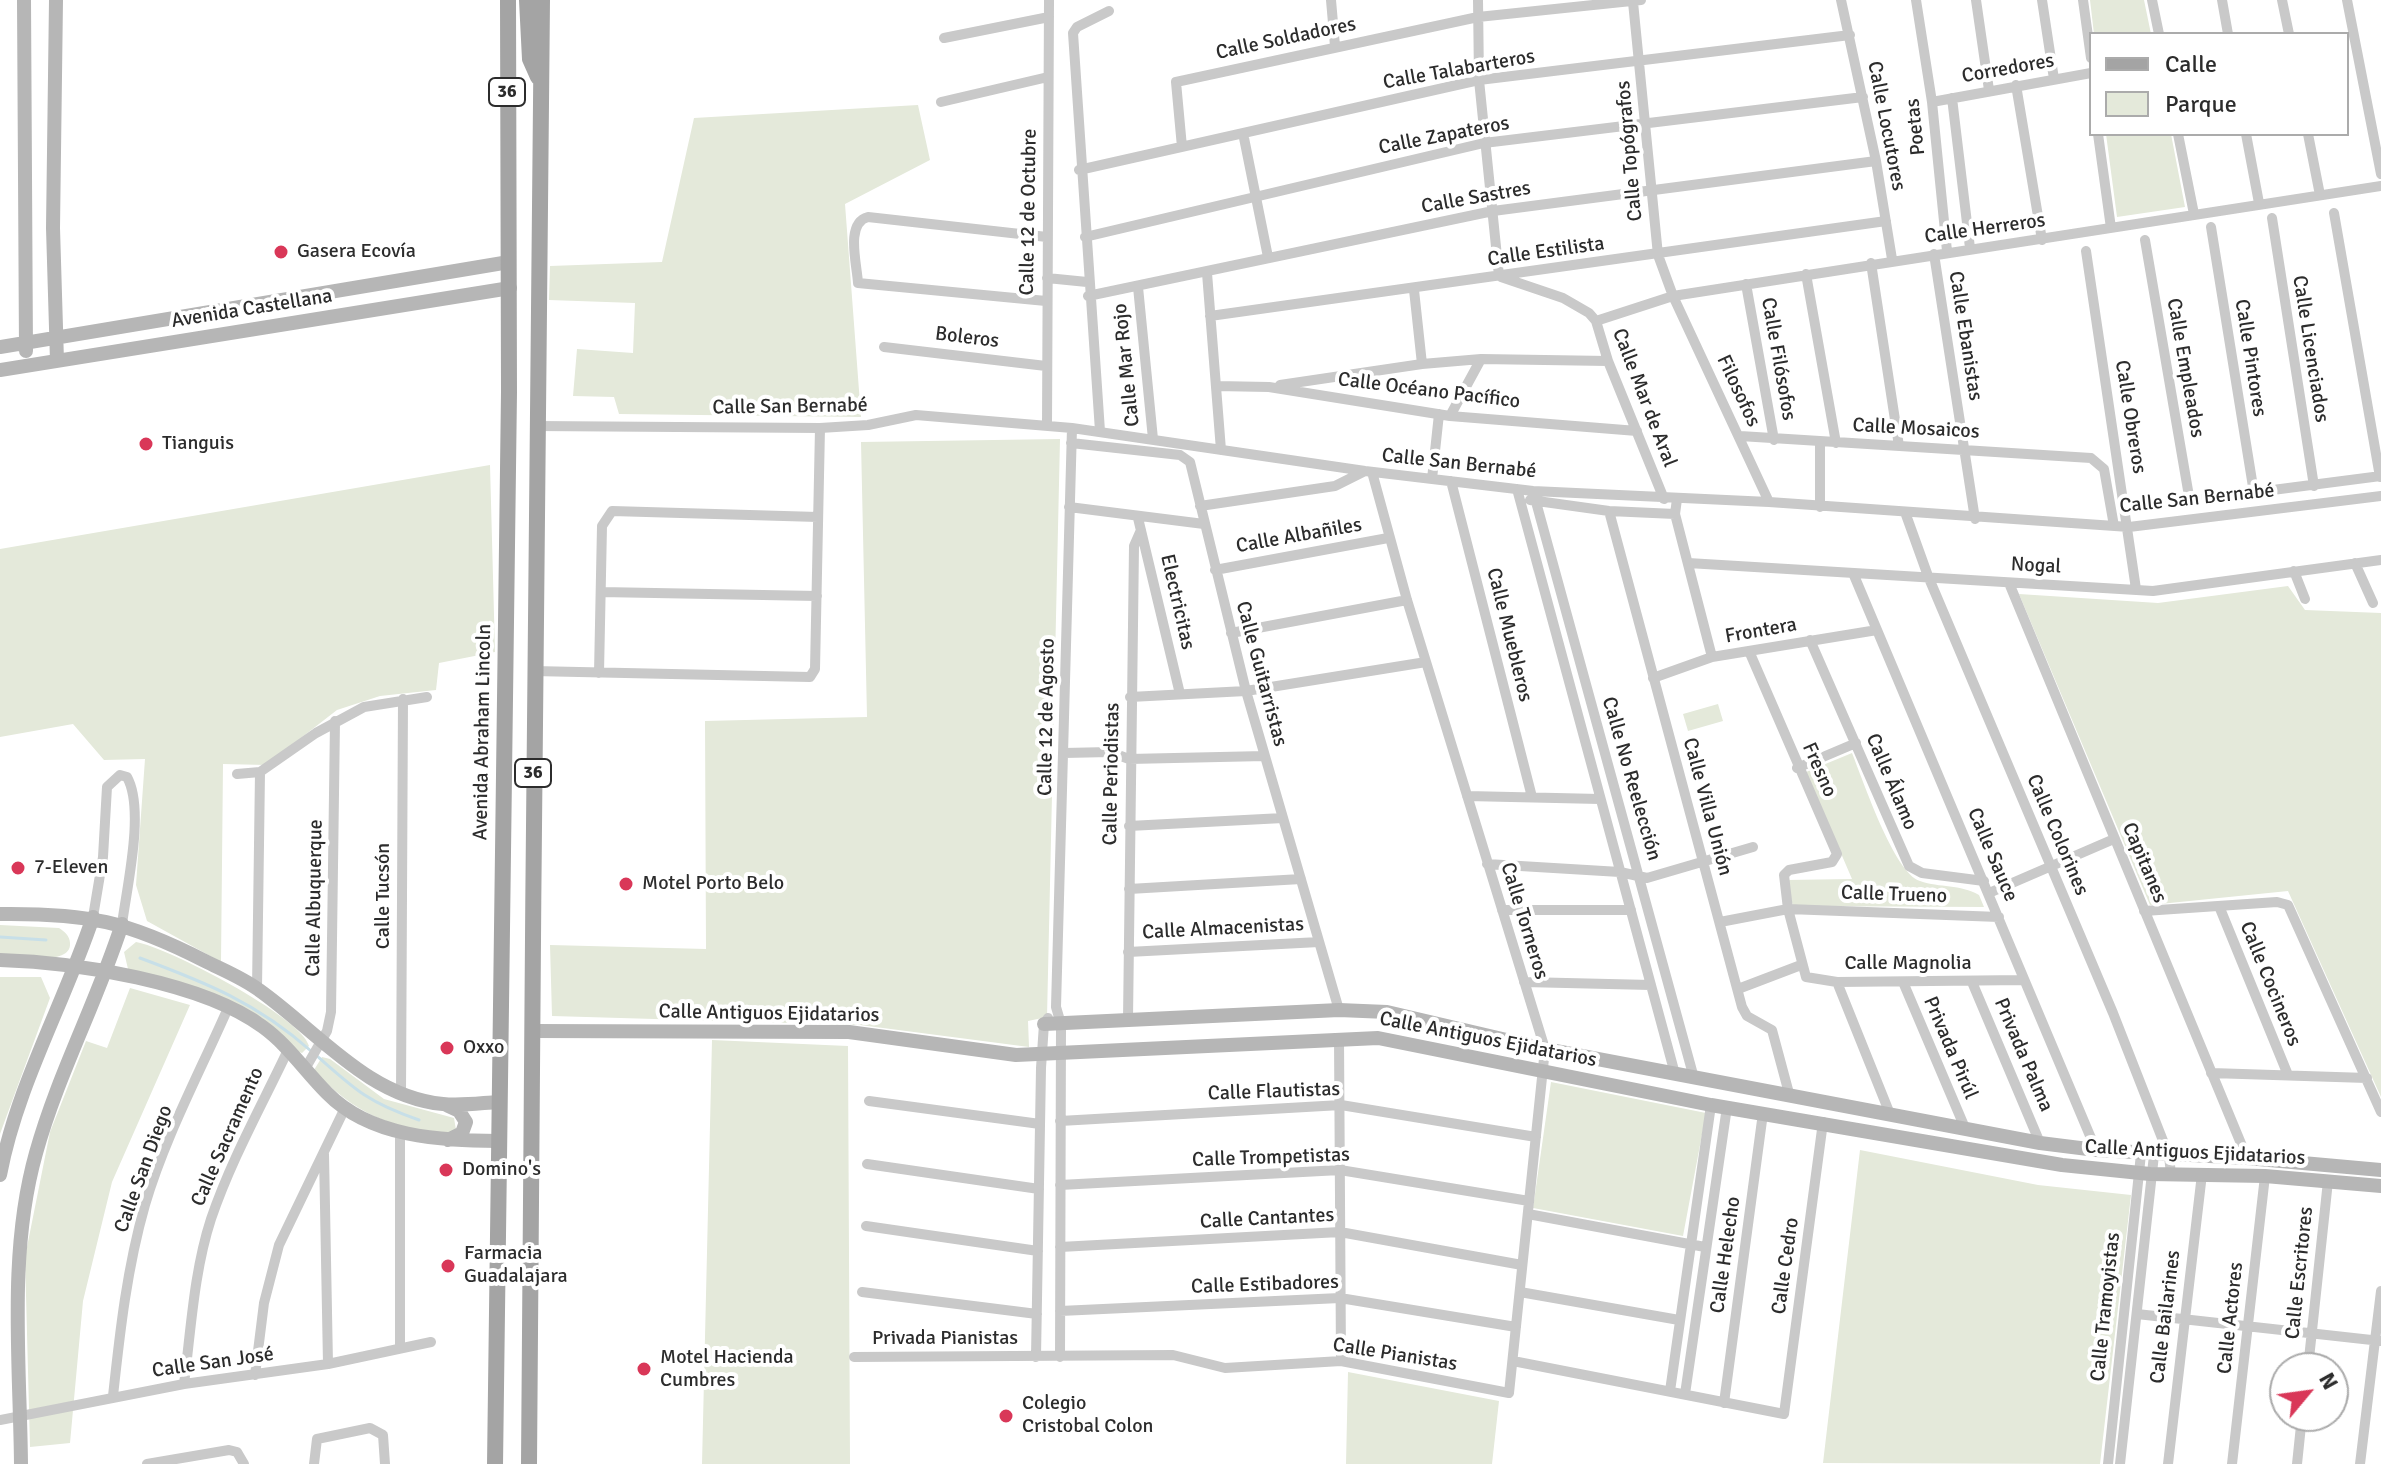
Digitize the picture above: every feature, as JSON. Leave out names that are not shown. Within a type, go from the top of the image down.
[{"type":"main road","name":"Avenida Abraham Lincoln","points":[[495,1464],[510,288],[508,0]]},
{"type":"main road","points":[[527,0],[530,59],[541,82]]},
{"type":"main road","name":"36","points":[[529,1464],[535,426],[542,0]]},
{"type":"main road","points":[[509,317],[537,315]]},
{"type":"street","points":[[24,0],[27,94],[26,365]]},
{"type":"street","points":[[56,0],[53,281],[57,361]]},
{"type":"street","name":"Calle 12 de Octubre","points":[[1047,425],[1049,0]]},
{"type":"street","points":[[1331,0],[1335,46]]},
{"type":"street","points":[[1478,0],[1479,80],[1499,276]]},
{"type":"street","name":"Calle Locutores","points":[[1841,0],[1876,161],[1892,259]]},
{"type":"street","name":"Poetas","points":[[1916,0],[1932,102],[1947,251]]},
{"type":"street","points":[[1976,0],[1989,90]]},
{"type":"street","points":[[2042,0],[2054,79]]},
{"type":"street","points":[[2083,0],[2089,44]]},
{"type":"street","points":[[2152,0],[2159,32]]},
{"type":"street","points":[[2222,0],[2228,32]]},
{"type":"street","points":[[2282,0],[2289,32]]},
{"type":"street","points":[[2347,0],[2381,174]]},
{"type":"street","name":"Calle Soldadores","points":[[1182,147],[1176,82],[1478,17],[1637,1]]},
{"type":"street","name":"Calle Topógrafos","points":[[1637,1],[1658,255],[1673,296]]},
{"type":"street","points":[[1100,431],[1079,170],[1073,33],[1077,27],[1109,11]]},
{"type":"street","points":[[944,38],[1049,17]]},
{"type":"street","name":"Calle Talabarteros","points":[[1079,170],[1479,80],[1641,63],[1850,35]]},
{"type":"street","name":"Corredores","points":[[1932,102],[2089,73]]},
{"type":"street","points":[[941,102],[1048,77]]},
{"type":"street","points":[[2016,85],[2042,240]]},
{"type":"street","points":[[27,94],[56,90]]},
{"type":"street","name":"Calle Zapateros","points":[[1085,237],[1484,143],[1863,97]]},
{"type":"street","points":[[1952,98],[1970,248]]},
{"type":"street","points":[[1243,133],[1268,257]]},
{"type":"street","points":[[2098,136],[2111,228]]},
{"type":"street","points":[[2178,136],[2194,214]]},
{"type":"street","points":[[2246,136],[2259,203]]},
{"type":"street","points":[[2308,136],[2320,195]]},
{"type":"street","name":"Calle Sastres","points":[[1088,296],[1493,211],[1876,161]]},
{"type":"street","name":"Calle Herreros","points":[[1596,321],[1673,296],[1892,259],[2042,240],[2259,203],[2381,186]]},
{"type":"street","points":[[2334,213],[2380,476]]},
{"type":"street","points":[[1046,301],[858,283],[854,227],[865,218],[1047,237]]},
{"type":"street","name":"Calle Licenciados","points":[[2272,218],[2314,486]]},
{"type":"street","name":"Calle Estilista","points":[[1210,316],[1414,290],[1886,221]]},
{"type":"street","name":"Calle Pintores","points":[[2211,227],[2254,493]]},
{"type":"street","name":"Calle Empleados","points":[[2145,240],[2190,502]]},
{"type":"street","name":"Calle Obreros","points":[[2086,251],[2136,589]]},
{"type":"street","name":"Calle Ebanistas","points":[[1934,254],[1975,519]]},
{"type":"street","name":"Avenida Castellana","points":[[0,347],[509,262]]},
{"type":"street","points":[[1871,263],[1899,446]]},
{"type":"street","points":[[1207,273],[1221,450]]},
{"type":"street","points":[[1806,274],[1836,443]]},
{"type":"street","name":"Calle Mar de Aral","points":[[1499,276],[1563,298],[1589,313],[1596,321],[1608,361],[1664,499]]},
{"type":"street","points":[[1047,278],[1087,282]]},
{"type":"street","name":"Calle Filósofos","points":[[1746,284],[1774,440]]},
{"type":"street","name":"Calle Mar Rojo","points":[[1138,287],[1153,439]]},
{"type":"street","name":"Avenida Castellana","points":[[0,370],[510,288]]},
{"type":"street","points":[[1414,290],[1422,364]]},
{"type":"street","name":"Filosofos","points":[[1673,296],[1769,502]]},
{"type":"street","name":"Boleros","points":[[884,347],[1046,366]]},
{"type":"street","points":[[1432,479],[1445,415],[1481,359]]},
{"type":"street","points":[[1269,387],[1422,364],[1481,359],[1608,361]]},
{"type":"street","name":"Calle Océano Pacífico","points":[[1216,386],[1269,387],[1445,415],[1637,431]]},
{"type":"street","name":"Calle San Bernabé","points":[[535,426],[820,428],[868,425],[916,415],[1047,425],[1451,481],[1609,511],[1675,514]]},
{"type":"street","points":[[533,671],[810,677],[815,669],[820,428]]},
{"type":"street","name":"Calle 12 de Agosto","points":[[1060,1357],[1061,1024],[1056,1007],[1072,428]]},
{"type":"street","name":"Calle Mosaicos","points":[[1740,436],[2091,458],[2104,469],[2114,526]]},
{"type":"street","points":[[1820,442],[1820,507]]},
{"type":"street","name":"Calle Guitarristas","points":[[1071,443],[1185,458],[1193,468],[1246,691],[1339,1010]]},
{"type":"street","points":[[1200,506],[1335,486],[1369,472]]},
{"type":"street","name":"Calle Torneros","points":[[1369,472],[1545,1049],[1509,1393]]},
{"type":"street","name":"Calle San Bernabé","points":[[2126,509],[2380,476]]},
{"type":"street","name":"Calle Muebleros","points":[[1451,481],[1532,797]]},
{"type":"street","name":"Calle No Reelección","points":[[1518,494],[1675,1074]]},
{"type":"street","name":"Calle San Bernabé","points":[[1534,496],[1769,502],[1975,519],[2129,527],[2381,496]]},
{"type":"street","name":"Calle No Reelección","points":[[1534,496],[1694,1078]]},
{"type":"street","points":[[1677,499],[1675,514],[1712,657]]},
{"type":"street","points":[[1069,507],[1204,524]]},
{"type":"street","points":[[599,673],[602,526],[612,511],[818,517]]},
{"type":"street","name":"Calle Villa Unión","points":[[1609,511],[1744,1013],[1772,1030],[1790,1097]]},
{"type":"street","name":"Calle Colorines","points":[[1905,512],[1928,576],[2113,1013],[2154,1155],[2171,1174]]},
{"type":"street","name":"Electricitas","points":[[1138,518],[1180,694]]},
{"type":"street","name":"Calle Periodistas","points":[[1128,1020],[1134,546],[1141,530]]},
{"type":"street","name":"Calle Albañiles","points":[[1215,570],[1388,538]]},
{"type":"street","name":"Nogal","points":[[1688,563],[2009,583],[2170,589],[2381,560]]},
{"type":"street","points":[[2355,563],[2373,603]]},
{"type":"street","points":[[2294,571],[2305,599]]},
{"type":"street","name":"Calle Sauce","points":[[1853,573],[2096,1150]]},
{"type":"street","name":"Capitanes","points":[[2009,583],[2247,1158]]},
{"type":"street","points":[[601,592],[817,596]]},
{"type":"street","points":[[1231,633],[1407,600]]},
{"type":"street","name":"Frontera","points":[[1653,678],[1712,657],[1877,630]]},
{"type":"street","name":"Calle Álamo","points":[[1810,640],[1909,866],[1922,873],[1984,881]]},
{"type":"street","name":"Fresno","points":[[1749,651],[1797,768],[1837,854],[1827,864],[1789,870],[1784,875],[1788,909]]},
{"type":"street","points":[[1130,697],[1246,691],[1426,662]]},
{"type":"street","points":[[237,774],[260,772],[335,721],[364,707],[427,697]]},
{"type":"street","name":"Calle Tucsón","points":[[401,1094],[403,699]]},
{"type":"street","name":"Calle Albuquerque","points":[[305,1069],[322,1040],[331,1012],[335,721]]},
{"type":"street","points":[[1797,768],[1856,743]]},
{"type":"street","points":[[1064,753],[1110,752],[1129,759],[1265,756]]},
{"type":"street","points":[[257,989],[260,772]]},
{"type":"street","points":[[0,1175],[25,1085],[77,966],[93,917],[103,857],[107,787],[120,775],[127,777],[134,795],[131,858],[122,924],[107,972],[51,1106],[26,1201],[20,1256],[21,1464]]},
{"type":"street","points":[[1467,796],[1600,799]]},
{"type":"street","points":[[1129,826],[1283,818]]},
{"type":"street","points":[[1989,893],[2114,839]]},
{"type":"street","points":[[1487,864],[1656,876],[1753,847]]},
{"type":"street","points":[[1129,889],[1301,879]]},
{"type":"street","points":[[2144,911],[2283,902],[2294,913],[2381,1112]]},
{"type":"street","name":"Calle Cocineros","points":[[2219,906],[2288,1075]]},
{"type":"street","points":[[1738,989],[1801,965],[1788,909]]},
{"type":"street","name":"Calle Trueno","points":[[1720,922],[1788,909],[1999,917]]},
{"type":"street","points":[[1502,910],[1631,910]]},
{"type":"street","points":[[0,914],[93,917],[122,924],[169,942],[257,989],[353,1066],[401,1094],[459,1111],[466,1122],[462,1133],[448,1140]]},
{"type":"street","name":"Calle Almacenistas","points":[[1128,952],[1319,942]]},
{"type":"street","points":[[0,960],[77,966],[156,982],[228,1008],[262,1026],[345,1108],[400,1132],[448,1140],[499,1141]]},
{"type":"street","name":"Calle Magnolia","points":[[1801,965],[1809,979],[1837,982],[2024,980]]},
{"type":"street","points":[[1524,982],[1651,985]]},
{"type":"street","points":[[1837,982],[1890,1114]]},
{"type":"street","name":"Privada Pirúl","points":[[1903,982],[1965,1128]]},
{"type":"street","name":"Privada Palma","points":[[1972,982],[2040,1143]]},
{"type":"street","points":[[1036,1357],[1042,1055],[1044,1024],[1056,1007]]},
{"type":"street","name":"Calle San Diego","points":[[113,1396],[126,1280],[146,1202],[166,1147],[228,1008]]},
{"type":"street","name":"Calle Antiguos Ejidatarios","points":[[1044,1024],[1339,1010],[1387,1012],[1545,1049],[2040,1143],[2154,1155],[2247,1158],[2381,1170]]},
{"type":"street","name":"Calle Antiguos Ejidatarios","points":[[533,1031],[849,1032],[1005,1054],[1042,1055],[1378,1038],[1711,1105],[2062,1165],[2144,1173],[2265,1176],[2381,1186]]},
{"type":"street","points":[[1339,1038],[1341,1361]]},
{"type":"street","name":"Calle Sacramento","points":[[184,1384],[196,1290],[210,1222],[226,1180],[288,1050]]},
{"type":"street","points":[[2211,1073],[2367,1078]]},
{"type":"street","points":[[869,1101],[1040,1124]]},
{"type":"street","points":[[446,1105],[498,1102]]},
{"type":"street","name":"Calle Flautistas","points":[[1060,1121],[1341,1105],[1536,1137]]},
{"type":"street","points":[[1670,1391],[1711,1105]]},
{"type":"street","points":[[1685,1394],[1727,1107]]},
{"type":"street","points":[[255,1375],[271,1272],[293,1213],[345,1108]]},
{"type":"street","name":"Calle Helecho","points":[[1724,1403],[1763,1113]]},
{"type":"street","name":"Calle Cedro","points":[[1724,1403],[1784,1414],[1823,1122]]},
{"type":"street","points":[[400,1132],[400,1347]]},
{"type":"street","points":[[324,1152],[328,1364]]},
{"type":"street","name":"Calle Tramoyistas","points":[[2108,1464],[2144,1173],[2154,1155]]},
{"type":"street","points":[[867,1164],[1039,1189]]},
{"type":"street","name":"Calle Trompetistas","points":[[1060,1185],[1340,1170],[1529,1201]]},
{"type":"street","name":"Calle Tramoyistas","points":[[2120,1464],[2137,1314],[2144,1173]]},
{"type":"street","name":"Calle Bailarines","points":[[2168,1464],[2202,1174]]},
{"type":"street","name":"Calle Actores","points":[[2232,1464],[2265,1176]]},
{"type":"street","name":"Calle Escritores","points":[[2310,1352],[2328,1181]]},
{"type":"street","points":[[1528,1214],[1705,1247]]},
{"type":"street","points":[[866,1226],[1038,1251]]},
{"type":"street","name":"Calle Cantantes","points":[[1060,1247],[1340,1232],[1522,1265]]},
{"type":"street","points":[[2360,1464],[2379,1341],[2381,1291]]},
{"type":"street","points":[[862,1292],[1037,1314]]},
{"type":"street","points":[[1520,1292],[1679,1320]]},
{"type":"street","name":"Calle Estibadores","points":[[1060,1311],[1340,1298],[1516,1327]]},
{"type":"street","points":[[2137,1314],[2249,1329],[2379,1341]]},
{"type":"street","name":"Calle San José","points":[[0,1420],[113,1396],[328,1364],[431,1342]]},
{"type":"street","name":"Calle Pianistas","points":[[1036,1357],[1180,1355],[1217,1368],[1341,1361],[1509,1393]]},
{"type":"street","name":"Privada Pianistas","points":[[854,1357],[1036,1357]]},
{"type":"street","points":[[1513,1361],[1724,1403]]},
{"type":"street","points":[[314,1464],[317,1439],[370,1428],[383,1435],[385,1464]]},
{"type":"street","points":[[2297,1464],[2300,1432]]},
{"type":"street","points":[[147,1464],[174,1462],[229,1450],[243,1462]]},
{"type":"green space","points":[[2090,0],[2144,0],[2151,32],[2094,32]]},
{"type":"green space","points":[[918,105],[930,160],[845,204],[861,417],[619,414],[614,397],[573,396],[577,349],[633,353],[635,303],[549,300],[550,266],[662,262],[694,118]]},
{"type":"green space","points":[[2106,136],[2171,136],[2185,207],[2117,217]]},
{"type":"green space","points":[[1060,439],[1047,1017],[1028,1021],[1029,1047],[860,1025],[552,1016],[550,945],[706,949],[705,721],[867,717],[861,442]]},
{"type":"green space","points":[[490,465],[495,652],[439,663],[436,690],[380,696],[337,710],[266,765],[223,764],[221,962],[147,921],[136,885],[145,759],[104,760],[73,724],[0,737],[0,549]]},
{"type":"green space","points":[[2288,586],[2305,610],[2381,613],[2381,1097],[2288,891],[2150,905],[2019,594],[2158,603]]},
{"type":"green space","points":[[1718,704],[1723,721],[1688,731],[1683,714]]},
{"type":"green space","points":[[1852,753],[1880,824],[1910,874],[1920,881],[1979,895],[1984,907],[1793,906],[1786,880],[1852,879],[1806,772]]},
{"type":"green space","points":[[0,925],[59,928],[69,938],[68,950],[53,958],[0,955]]},
{"type":"green space","points":[[136,942],[175,956],[232,985],[283,1018],[301,1033],[309,1046],[302,1053],[297,1051],[262,1018],[241,1006],[128,969],[124,952]]},
{"type":"green space","points":[[0,977],[41,977],[50,998],[0,1134]]},
{"type":"green space","points":[[130,988],[190,1005],[112,1182],[83,1301],[70,1443],[30,1447],[25,1257],[50,1132],[86,1041],[107,1048]]},
{"type":"green space","points":[[712,1040],[848,1046],[850,1464],[702,1464]]},
{"type":"green space","points":[[322,1057],[330,1059],[384,1099],[454,1118],[456,1130],[450,1135],[409,1128],[359,1108],[314,1070]]},
{"type":"green space","points":[[1551,1082],[1706,1113],[1683,1236],[1533,1208]]},
{"type":"green space","points":[[1860,1150],[2038,1185],[2131,1195],[2100,1464],[1823,1463]]},
{"type":"green space","points":[[1348,1372],[1499,1401],[1492,1464],[1346,1464]]},
{"type":"waterway","points":[[0,937],[46,940]]},
{"type":"waterway","points":[[140,958],[187,976],[251,1007],[311,1051]]},
{"type":"waterway","points":[[317,1056],[364,1094],[387,1108],[419,1120]]},
{"type":"place","name":"Gasera Ecovía","points":[[281,252]]},
{"type":"place","name":"Tianguis","points":[[146,444]]},
{"type":"place","name":"7-Eleven","points":[[18,868]]},
{"type":"place","name":"Motel Porto Belo","points":[[626,884]]},
{"type":"place","name":"Oxxo","points":[[447,1048]]},
{"type":"place","name":"Domino's","points":[[446,1170]]},
{"type":"place","name":"Farmacia Guadalajara","points":[[448,1266]]},
{"type":"place","name":"Motel Hacienda Cumbres","points":[[644,1369]]},
{"type":"place","name":"Colegio Cristobal Colon","points":[[1006,1416]]}]
